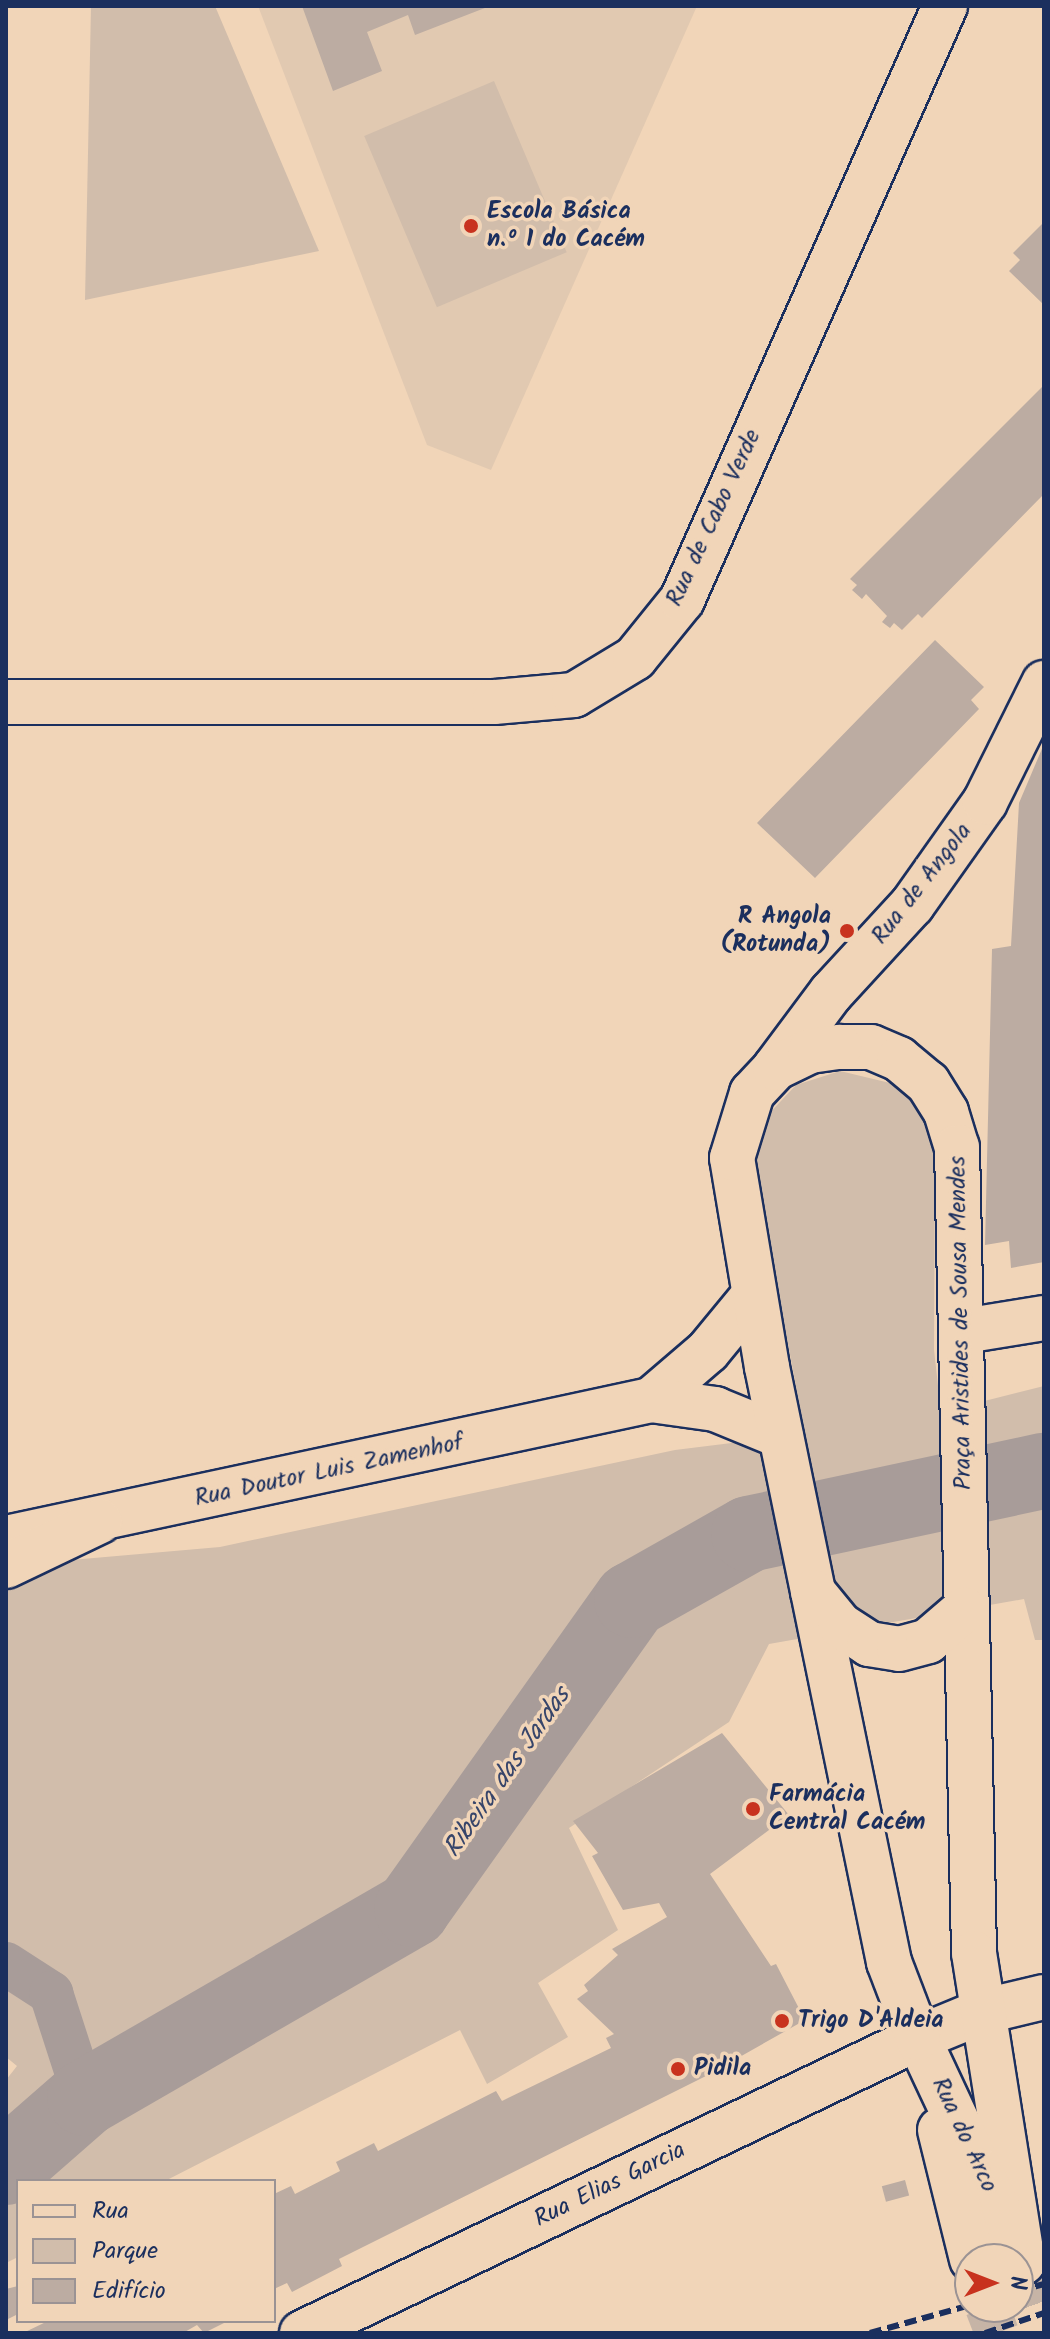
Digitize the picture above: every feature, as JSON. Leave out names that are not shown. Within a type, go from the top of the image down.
[{"type":"main road","name":"Rua de Cabo Verde","points":[[6,702],[494,702],[574,695],[635,658],[682,600],[945,6]]},
{"type":"main road","name":"Rua de Angola","points":[[775,1068],[831,993],[912,905],[985,802],[1044,683]]},
{"type":"main road","name":"Praça Aristides de Sousa Mendes","points":[[918,2038],[889,1962],[781,1436],[732,1158],[752,1093],[775,1068],[810,1051],[871,1047],[899,1059],[928,1083],[946,1112],[957,1147],[966,1413],[964,1610],[974,1953],[981,2012]]},
{"type":"main road","points":[[651,1400],[708,1351],[754,1295]]},
{"type":"main road","points":[[964,1331],[1044,1318]]},
{"type":"main road","points":[[651,1400],[715,1409],[781,1436]]},
{"type":"main road","name":"Rua Doutor Luis Zamenhof","points":[[6,1538],[100,1521],[651,1400]]},
{"type":"main road","points":[[6,1566],[100,1521]]},
{"type":"main road","name":"Praça Aristides de Sousa Mendes","points":[[813,1592],[840,1625],[869,1644],[899,1649],[928,1641],[964,1610]]},
{"type":"main road","name":"Rua Elias Garcia","points":[[302,2333],[918,2038],[981,2012],[1044,1997]]},
{"type":"main road","name":"Rua do Arco","points":[[918,2038],[1023,2262],[981,2012]]},
{"type":"main road","name":"Rua do Arco","points":[[918,2038],[968,2243]]},
{"type":"main road","name":"Rua do Arco","points":[[991,2070],[1044,2195]]},
{"type":"shaded area","name":"Escola Básica n.º 1 do Cacém","points":[[258,6],[697,6],[491,470],[427,445]]},
{"type":"green space","points":[[91,6],[215,6],[319,251],[85,300]]},
{"type":"green space","points":[[494,81],[567,252],[437,307],[364,136]]},
{"type":"green space","points":[[840,1071],[890,1083],[923,1110],[935,1149],[934,1350],[941,1412],[1044,1386],[1044,1640],[1035,1640],[1024,1599],[769,1644],[729,1722],[569,1828],[618,1930],[538,1983],[568,2037],[487,2084],[460,2030],[169,2179],[16,2179],[16,2258],[6,2263],[6,2080],[17,2066],[6,2057],[6,1584],[71,1560],[220,1547],[675,1450],[805,1434],[755,1169],[764,1119],[796,1085]]},
{"type":"building","points":[[302,6],[490,6],[415,35],[408,15],[367,32],[382,71],[333,91]]},
{"type":"building","points":[[1044,222],[1044,305],[1009,271],[1020,260],[1013,253]]},
{"type":"building","points":[[1044,385],[1044,494],[922,618],[918,614],[902,630],[894,623],[890,628],[882,622],[887,616],[866,594],[862,599],[852,590],[857,585],[850,579]]},
{"type":"building","points":[[935,640],[984,687],[971,700],[979,709],[815,878],[757,823]]},
{"type":"building","points":[[1044,744],[1044,1262],[1011,1268],[1009,1241],[985,1245],[992,949],[1011,946],[1019,803]]},
{"type":"building","points":[[722,1733],[789,1815],[710,1874],[771,1966],[776,1964],[805,2020],[706,2076],[339,2259],[342,2266],[292,2292],[287,2283],[276,2288],[276,2193],[291,2186],[295,2194],[340,2171],[336,2162],[374,2143],[378,2151],[496,2091],[502,2101],[611,2048],[606,2038],[614,2034],[577,1999],[588,1991],[584,1985],[618,1955],[612,1949],[667,1917],[659,1903],[623,1910],[592,1856],[598,1853],[573,1821]]},
{"type":"building","points":[[905,2180],[909,2195],[886,2202],[882,2186]]},
{"type":"building","points":[[16,2286],[16,2315],[6,2320],[6,2289]]},
{"type":"building","points":[[44,2323],[224,2323],[204,2333],[197,2325],[183,2333],[23,2333]]},
{"type":"waterway","name":"Ribeira das Jardas","points":[[6,2167],[85,2098],[412,1909],[632,1600],[749,1534],[1044,1471]]},
{"type":"waterway","points":[[6,1964],[51,1993],[85,2098]]},
{"type":"tunnel","points":[[1034,2292],[1044,2320]]},
{"type":"tunnel","points":[[993,2323],[997,2333]]},
{"type":"railway","points":[[1034,2287],[1044,2284]]},
{"type":"railway","points":[[870,2333],[954,2309]]},
{"type":"railway","points":[[985,2333],[1044,2313]]},
{"type":"place","name":"Escola Básica n.º 1 do Cacém","points":[[471,226]]},
{"type":"place","name":"R Angola (Rotunda)","points":[[847,931]]},
{"type":"place","name":"Farmácia Central Cacém","points":[[753,1809]]},
{"type":"place","name":"Trigo D'Aldeia","points":[[782,2021]]},
{"type":"place","name":"Pidila","points":[[678,2069]]}]
